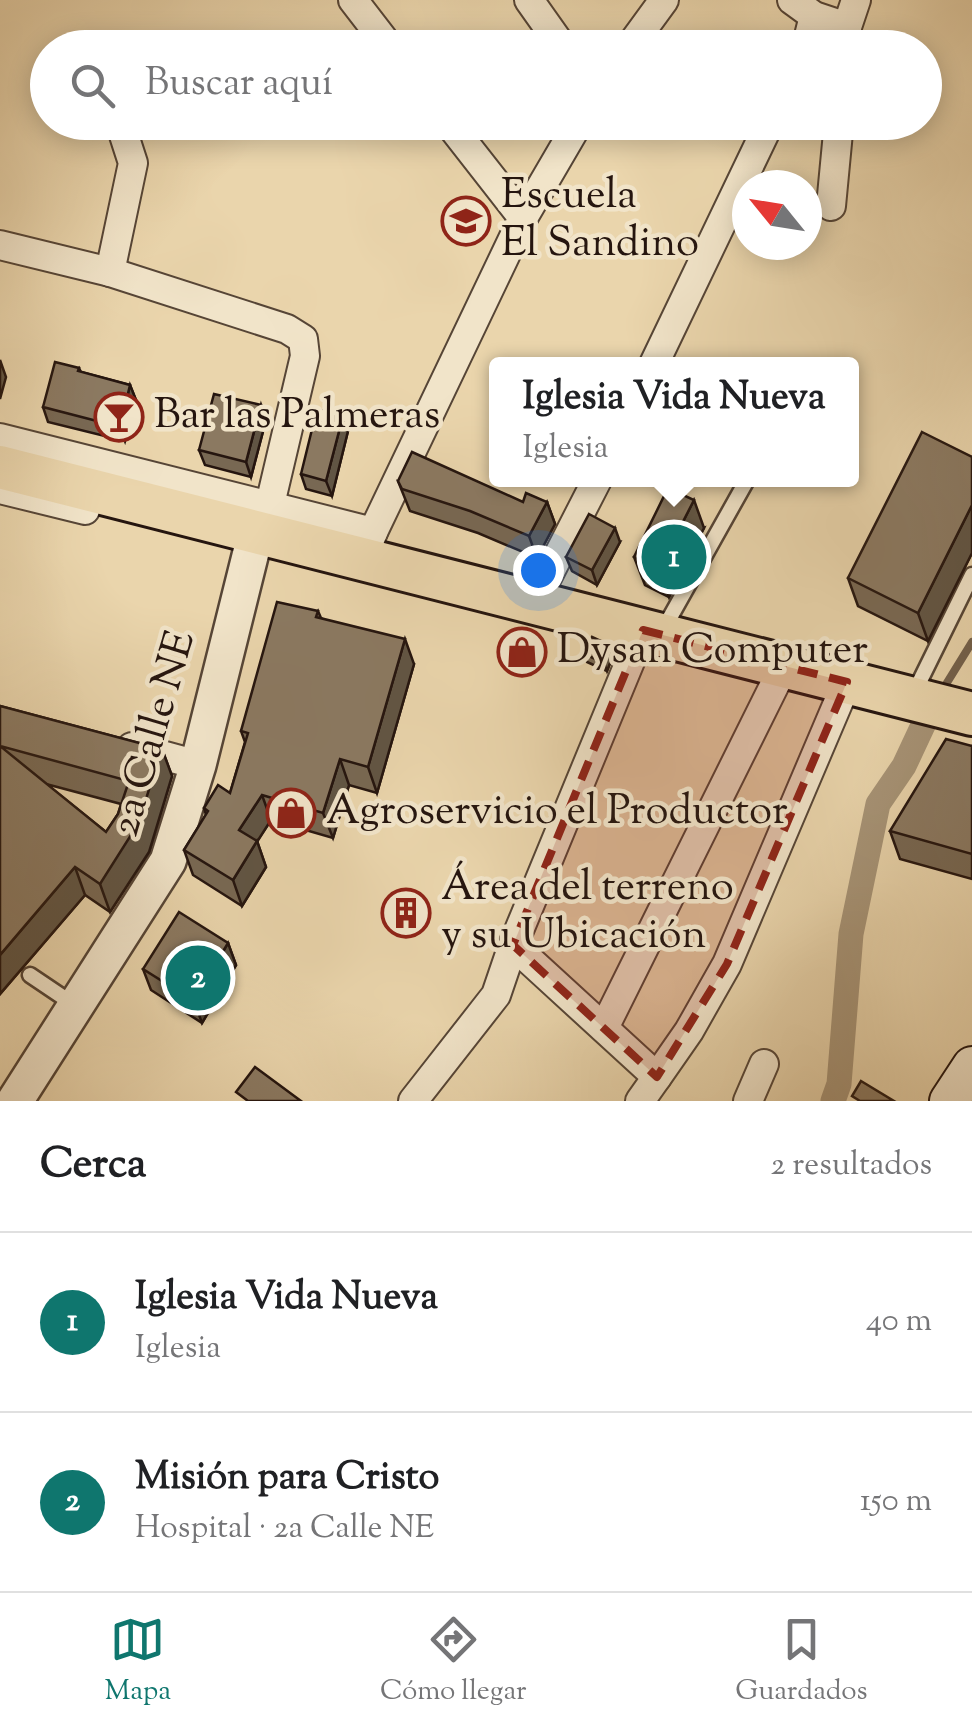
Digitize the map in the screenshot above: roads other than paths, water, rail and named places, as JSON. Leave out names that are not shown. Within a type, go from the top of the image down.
[{"type":"main road","points":[[0,468],[260,531],[368,546],[534,603],[972,714]]},
{"type":"main road","points":[[950,1101],[972,1066]]},
{"type":"street","points":[[353,0],[376,30]]},
{"type":"street","points":[[529,0],[550,30]]},
{"type":"street","points":[[642,30],[664,0]]},
{"type":"street","points":[[803,8],[849,25]]},
{"type":"street","points":[[110,272],[133,163],[126,140]]},
{"type":"street","points":[[462,140],[523,218]]},
{"type":"street","points":[[368,546],[523,218],[568,140]]},
{"type":"street","points":[[657,357],[761,140]]},
{"type":"street","points":[[832,206],[837,140]]},
{"type":"street","points":[[0,245],[110,272],[287,329],[303,340],[305,356],[260,531]]},
{"type":"street","points":[[0,438],[260,531]]},
{"type":"street","points":[[534,603],[592,487]]},
{"type":"street","points":[[0,489],[260,531]]},
{"type":"street","name":"2a Calle NE","points":[[16,1101],[168,861],[198,765],[260,531]]},
{"type":"street","points":[[412,1101],[496,995],[512,945],[651,632]]},
{"type":"street","points":[[604,1028],[784,666]]},
{"type":"street","points":[[640,1101],[689,1031],[727,964],[847,682]]},
{"type":"street","points":[[100,739],[198,765]]},
{"type":"street","points":[[512,945],[658,1077]]},
{"type":"street","points":[[748,1101],[764,1064]]},
{"type":"lane","points":[[651,632],[743,487]]},
{"type":"lane","points":[[912,698],[972,576]]},
{"type":"lane","points":[[30,975],[76,1007]]},
{"type":"waterway","points":[[940,694],[972,642]]},
{"type":"waterway","points":[[833,1101],[839,1084],[851,934],[878,804],[904,766],[933,704]]},
{"type":"place","name":"Escuela El Sandino","points":[[466,221]]},
{"type":"place","name":"Bar las Palmeras","points":[[119,417]]},
{"type":"place","name":"Iglesia Vida Nueva","points":[[674,557]]},
{"type":"place","name":"Dysan Computer","points":[[522,652]]},
{"type":"place","name":"Agroservicio el Productor","points":[[291,813]]},
{"type":"place","name":"Área del terreno y su Ubicación","points":[[406,913]]},
{"type":"place","name":"Misión para Cristo","points":[[198,978]]}]
